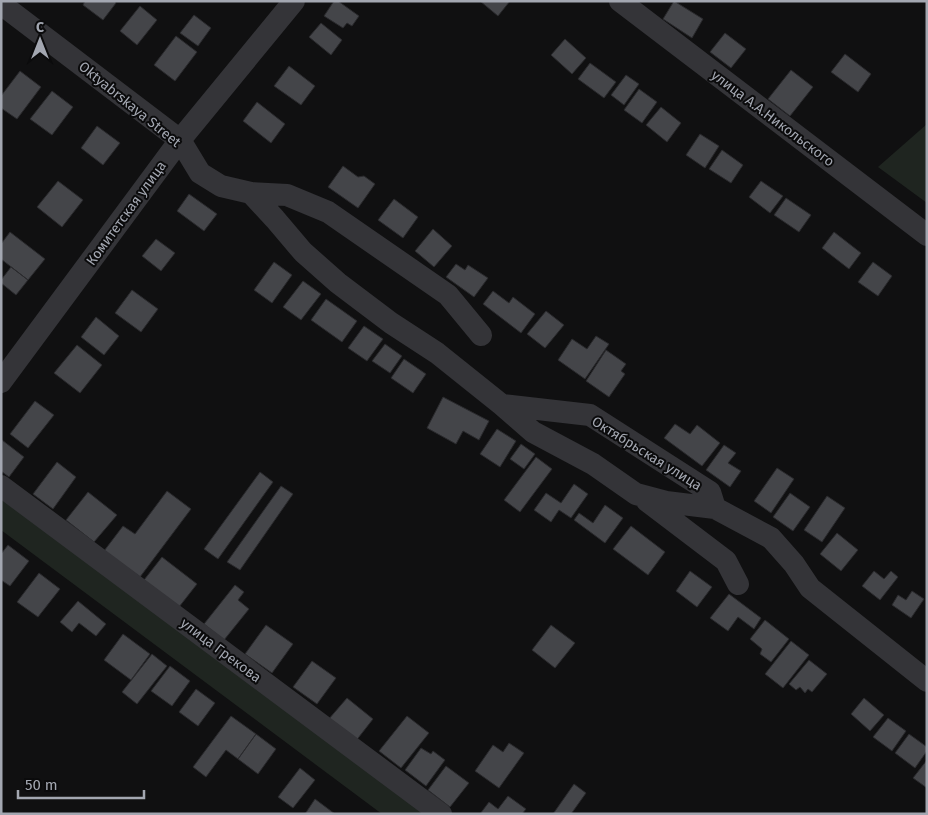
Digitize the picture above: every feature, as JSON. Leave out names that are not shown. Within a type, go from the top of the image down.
[{"type":"street","name":"Комитетская улица","points":[[1,382],[180,140],[294,1]]},
{"type":"street","name":"улица А.А.Никольского","points":[[620,1],[927,235]]},
{"type":"street","name":"Oktyabrskaya Street","points":[[1,4],[180,140],[200,173],[221,186],[251,193],[287,195],[328,212],[448,296],[481,335]]},
{"type":"street","points":[[251,193],[303,252],[338,283],[391,324],[437,354],[533,432],[594,464],[664,513],[726,561],[738,584]]},
{"type":"street","name":"Октябрьская улица","points":[[502,405],[590,415],[710,492],[715,508]]},
{"type":"street","name":"улица Грекова","points":[[1,486],[441,814]]},
{"type":"street","points":[[636,494],[666,502],[715,508],[771,538],[794,564],[810,588],[927,681]]},
{"type":"shaded area","points":[[927,124],[927,203],[878,167]]},
{"type":"shaded area","points":[[1,498],[426,814],[382,814],[1,530]]},
{"type":"building","points":[[85,1],[114,1],[116,3],[103,20],[83,5]]},
{"type":"building","points":[[334,1],[338,1],[359,16],[352,26],[347,23],[343,28],[324,16]]},
{"type":"building","points":[[480,1],[510,1],[498,16]]},
{"type":"building","points":[[674,1],[703,19],[692,38],[663,19]]},
{"type":"building","points":[[140,6],[157,20],[137,45],[120,31]]},
{"type":"building","points":[[194,15],[211,28],[198,46],[180,33]]},
{"type":"building","points":[[321,23],[342,40],[331,55],[309,37]]},
{"type":"building","points":[[725,33],[746,49],[731,68],[710,52]]},
{"type":"building","points":[[176,36],[197,52],[175,81],[154,65]]},
{"type":"building","points":[[565,39],[586,58],[572,74],[551,55]]},
{"type":"building","points":[[845,54],[871,74],[858,92],[831,72]]},
{"type":"building","points":[[590,63],[616,82],[604,98],[578,79]]},
{"type":"building","points":[[289,66],[315,86],[301,105],[274,86]]},
{"type":"building","points":[[791,70],[813,87],[790,116],[768,99]]},
{"type":"building","points":[[20,71],[41,87],[17,119],[1,108],[1,96]]},
{"type":"building","points":[[626,75],[639,84],[624,105],[611,95]]},
{"type":"building","points":[[639,89],[657,102],[642,123],[624,110]]},
{"type":"building","points":[[52,91],[73,107],[52,135],[30,119]]},
{"type":"building","points":[[257,102],[285,124],[271,143],[243,121]]},
{"type":"building","points":[[661,107],[681,123],[667,142],[646,125]]},
{"type":"building","points":[[97,126],[120,143],[103,165],[81,148]]},
{"type":"building","points":[[700,134],[719,146],[705,168],[686,155]]},
{"type":"building","points":[[722,150],[743,165],[731,183],[709,169]]},
{"type":"building","points":[[343,166],[358,177],[364,176],[375,184],[358,208],[328,187]]},
{"type":"building","points":[[58,181],[83,200],[62,227],[37,207]]},
{"type":"building","points":[[761,181],[783,196],[770,213],[749,197]]},
{"type":"building","points":[[189,194],[217,214],[204,231],[177,211]]},
{"type":"building","points":[[786,198],[811,215],[799,232],[774,215]]},
{"type":"building","points":[[394,199],[418,217],[403,238],[378,220]]},
{"type":"building","points":[[433,229],[452,246],[434,267],[415,251]]},
{"type":"building","points":[[10,232],[45,259],[28,280],[1,259],[1,244]]},
{"type":"building","points":[[834,232],[861,253],[849,269],[822,248]]},
{"type":"building","points":[[156,239],[175,253],[161,271],[142,256]]},
{"type":"building","points":[[274,262],[292,275],[272,303],[254,290]]},
{"type":"building","points":[[873,262],[892,276],[878,296],[858,282]]},
{"type":"building","points":[[456,264],[465,270],[468,265],[488,278],[474,297],[446,277]]},
{"type":"building","points":[[11,267],[28,280],[16,295],[1,283],[1,280]]},
{"type":"building","points":[[303,281],[321,294],[301,320],[283,307]]},
{"type":"building","points":[[132,290],[158,309],[141,332],[115,313]]},
{"type":"building","points":[[493,291],[509,303],[513,297],[535,314],[521,333],[483,304]]},
{"type":"building","points":[[326,299],[357,321],[342,342],[311,320]]},
{"type":"building","points":[[546,311],[564,325],[545,348],[527,334]]},
{"type":"building","points":[[96,317],[119,336],[104,355],[81,337]]},
{"type":"building","points":[[364,326],[383,339],[367,361],[348,348]]},
{"type":"building","points":[[596,336],[609,344],[585,379],[558,360],[572,339],[587,349]]},
{"type":"building","points":[[385,344],[402,356],[390,373],[372,361]]},
{"type":"building","points":[[77,345],[102,365],[80,393],[54,373]]},
{"type":"building","points":[[606,350],[626,364],[621,371],[625,374],[609,397],[586,381]]},
{"type":"building","points":[[404,359],[426,374],[413,393],[391,378]]},
{"type":"building","points":[[443,397],[489,421],[479,440],[463,431],[456,444],[427,428]]},
{"type":"building","points":[[35,401],[54,415],[28,448],[10,434]]},
{"type":"building","points":[[675,424],[690,434],[697,425],[720,443],[702,466],[664,438]]},
{"type":"building","points":[[497,429],[516,441],[500,467],[480,454]]},
{"type":"building","points":[[2,440],[24,457],[9,477],[1,471]]},
{"type":"building","points":[[521,444],[535,454],[524,469],[510,459]]},
{"type":"building","points":[[724,445],[736,453],[728,463],[741,471],[730,487],[706,470]]},
{"type":"building","points":[[536,457],[552,469],[520,512],[504,500]]},
{"type":"building","points":[[57,462],[76,477],[53,509],[33,494]]},
{"type":"building","points":[[777,468],[794,479],[771,513],[754,501]]},
{"type":"building","points":[[260,472],[273,482],[218,559],[204,549]]},
{"type":"building","points":[[574,484],[588,494],[571,518],[559,510],[551,522],[534,510],[546,493],[561,503]]},
{"type":"building","points":[[281,486],[293,494],[240,570],[227,562]]},
{"type":"building","points":[[167,491],[191,509],[140,577],[104,551],[123,526],[135,534]]},
{"type":"building","points":[[88,492],[117,515],[94,542],[66,520]]},
{"type":"building","points":[[790,493],[810,507],[793,531],[773,517]]},
{"type":"building","points":[[827,496],[845,508],[822,542],[804,530]]},
{"type":"building","points":[[605,505],[623,518],[605,543],[574,520],[579,513],[593,523]]},
{"type":"building","points":[[631,526],[665,552],[648,575],[613,549]]},
{"type":"building","points":[[837,533],[858,550],[841,571],[820,554]]},
{"type":"building","points":[[8,545],[29,561],[10,586],[1,580],[1,554]]},
{"type":"building","points":[[162,557],[197,584],[179,607],[144,580]]},
{"type":"building","points":[[690,571],[712,587],[697,607],[676,591]]},
{"type":"building","points":[[874,571],[884,579],[891,571],[898,577],[880,600],[862,586]]},
{"type":"building","points":[[39,573],[60,589],[38,617],[17,602]]},
{"type":"building","points":[[235,585],[244,592],[238,600],[249,609],[224,640],[204,624]]},
{"type":"building","points":[[912,591],[924,599],[911,618],[892,605],[898,595],[906,600]]},
{"type":"building","points":[[729,594],[761,618],[754,629],[738,617],[728,631],[710,618]]},
{"type":"building","points":[[78,601],[106,624],[96,636],[79,623],[72,632],[60,622]]},
{"type":"building","points":[[765,620],[789,639],[771,662],[760,654],[762,649],[750,639]]},
{"type":"building","points":[[266,625],[293,644],[272,673],[245,654]]},
{"type":"building","points":[[551,625],[575,643],[555,668],[532,650]]},
{"type":"building","points":[[123,634],[150,654],[131,680],[104,660]]},
{"type":"building","points":[[791,641],[809,655],[783,688],[765,674]]},
{"type":"building","points":[[152,654],[167,666],[137,704],[122,692]]},
{"type":"building","points":[[809,660],[827,674],[812,692],[808,689],[805,693],[800,687],[796,690],[789,684]]},
{"type":"building","points":[[312,661],[336,678],[317,704],[293,687]]},
{"type":"building","points":[[170,666],[190,681],[172,706],[151,691]]},
{"type":"building","points":[[196,689],[215,703],[198,726],[179,712]]},
{"type":"building","points":[[347,698],[373,719],[355,742],[328,720]]},
{"type":"building","points":[[864,698],[884,715],[870,731],[851,714]]},
{"type":"building","points":[[231,716],[256,734],[238,759],[226,750],[206,777],[193,767]]},
{"type":"building","points":[[407,716],[429,733],[401,768],[379,751]]},
{"type":"building","points":[[888,718],[906,731],[892,751],[873,737]]},
{"type":"building","points":[[256,734],[276,749],[258,774],[238,759]]},
{"type":"building","points":[[909,734],[927,747],[927,751],[915,768],[895,753]]},
{"type":"building","points":[[509,743],[524,753],[499,788],[475,771],[493,745],[503,752]]},
{"type":"building","points":[[421,748],[431,754],[433,751],[445,760],[426,786],[405,770]]},
{"type":"building","points":[[927,760],[927,788],[913,778]]},
{"type":"building","points":[[446,766],[469,783],[450,807],[428,790]]},
{"type":"building","points":[[300,768],[315,780],[293,808],[278,797]]},
{"type":"building","points":[[574,784],[586,793],[571,814],[553,814]]},
{"type":"building","points":[[508,796],[526,809],[522,814],[480,814],[489,802],[498,809]]},
{"type":"building","points":[[315,799],[335,814],[305,814]]}]
